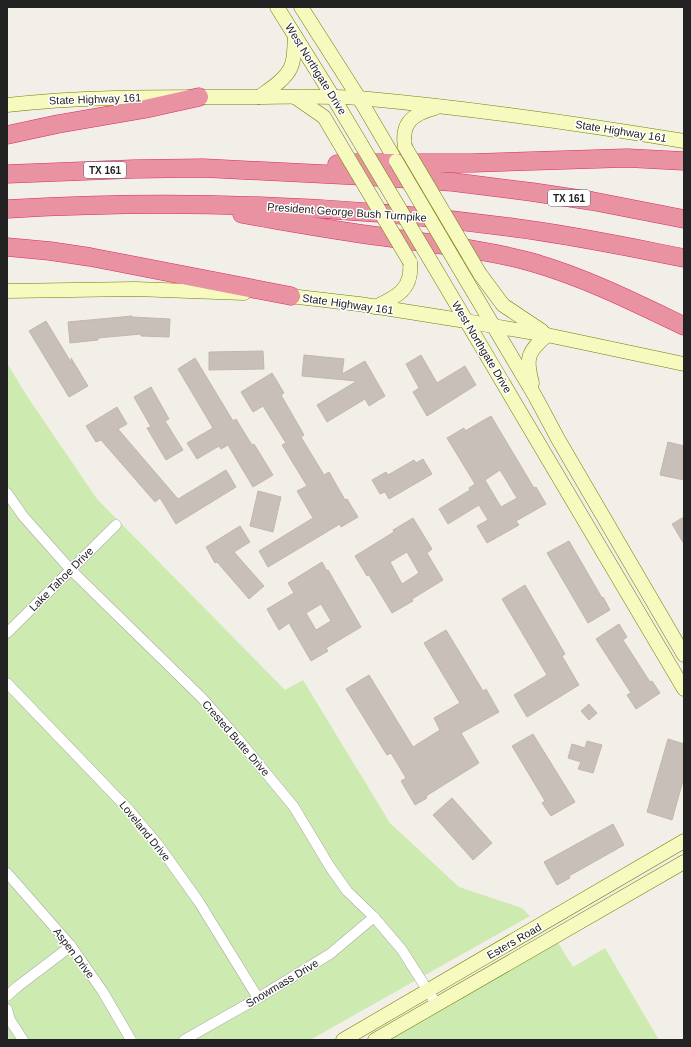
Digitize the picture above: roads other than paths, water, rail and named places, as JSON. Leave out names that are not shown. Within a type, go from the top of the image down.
[{"type":"highway","points":[[7,135],[58,124],[145,109],[199,97]]},
{"type":"highway","points":[[260,170],[357,163],[479,163],[627,158],[684,160]]},
{"type":"highway","name":"TX 161","points":[[7,174],[203,168],[453,182],[584,200],[684,219]]},
{"type":"highway","points":[[187,205],[366,235],[482,251],[530,262],[617,293],[684,326]]},
{"type":"highway","name":"President George Bush Turnpike","points":[[7,209],[54,206],[187,205],[252,205],[342,209],[463,221],[545,232],[684,258]]},
{"type":"highway","points":[[7,247],[50,250],[90,256],[292,296]]},
{"type":"main road","name":"West Northgate Drive","points":[[276,7],[334,97],[684,690]]},
{"type":"main road","name":"West Northgate Drive","points":[[301,7],[359,98],[535,396],[558,439],[680,649]]},
{"type":"main road","points":[[259,97],[280,81],[291,67],[295,36]]},
{"type":"main road","name":"State Highway 161","points":[[7,105],[50,100],[199,97],[359,98],[573,124],[684,142]]},
{"type":"main road","points":[[295,97],[324,117],[410,262],[411,271],[408,284],[397,297],[375,307]]},
{"type":"main road","points":[[441,107],[420,112],[406,124],[403,135],[405,147],[480,274],[503,305],[547,334],[530,354],[528,367],[535,396]]},
{"type":"main road","name":"State Highway 161","points":[[7,291],[135,289],[292,296],[375,307],[547,334],[684,364]]},
{"type":"main road","points":[[662,652],[680,649]]},
{"type":"main road","name":"Esters Road","points":[[344,1040],[684,841]]},
{"type":"main road","name":"Esters Road","points":[[375,1040],[684,862]]},
{"type":"street","name":"Crested Butte Drive","points":[[7,493],[24,516],[70,569],[202,698],[238,739],[294,807],[330,867],[347,891],[374,917],[402,950],[437,1005]]},
{"type":"street","name":"Lake Tahoe Drive","points":[[7,634],[70,569],[116,525]]},
{"type":"street","name":"Loveland Drive","points":[[7,683],[129,810],[159,846],[199,902],[258,998]]},
{"type":"street","name":"Aspen Drive","points":[[7,873],[71,946],[103,992],[132,1040]]},
{"type":"street","name":"Snowmass Drive","points":[[184,1040],[258,998],[330,954],[374,917]]},
{"type":"street","points":[[7,996],[71,946]]},
{"type":"street","points":[[7,1009],[10,1020],[23,1040]]}]
